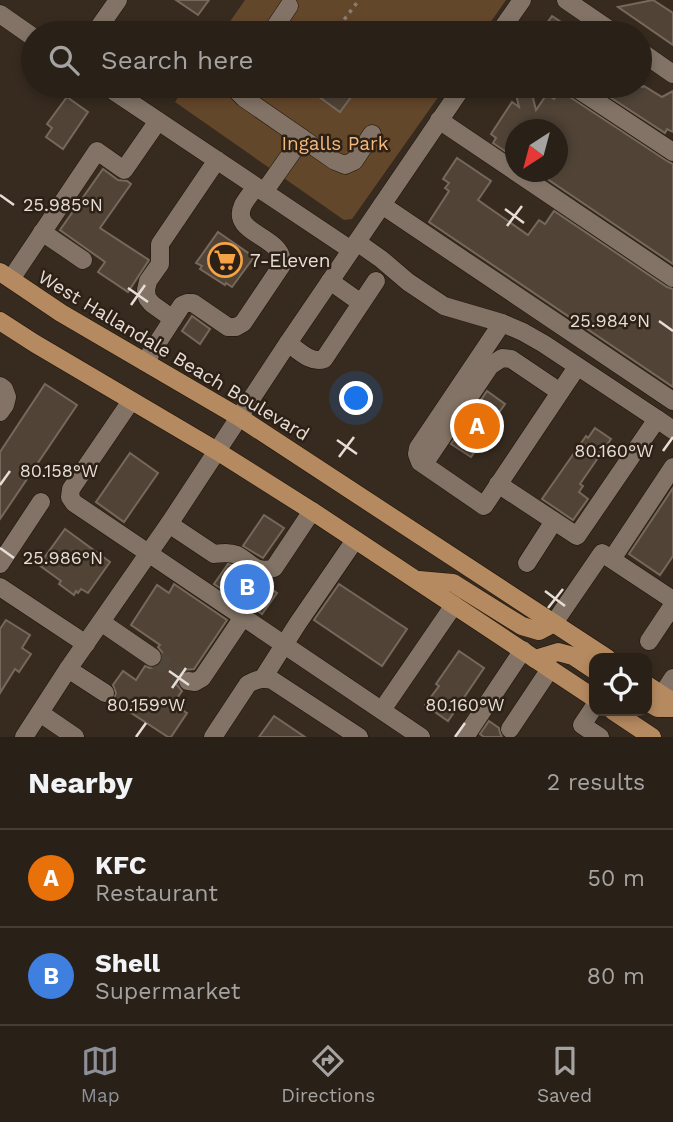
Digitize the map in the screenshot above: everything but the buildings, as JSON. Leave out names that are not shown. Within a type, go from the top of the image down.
[{"type":"main road","name":"West Hallandale Beach Boulevard","points":[[5,275],[61,313],[239,417],[599,653]]},
{"type":"main road","points":[[0,321],[312,511],[589,695]]},
{"type":"main road","points":[[415,580],[453,583],[522,626],[539,631],[554,623]]},
{"type":"main road","points":[[536,659],[558,652],[573,656],[589,667]]},
{"type":"main road","points":[[620,716],[652,737]]},
{"type":"street","points":[[103,21],[118,0]]},
{"type":"street","points":[[507,21],[522,0]]},
{"type":"street","points":[[566,0],[597,21]]},
{"type":"street","points":[[279,21],[289,6]]},
{"type":"street","points":[[0,14],[21,29]]},
{"type":"street","points":[[652,59],[673,74]]},
{"type":"street","points":[[124,98],[260,189],[354,246],[381,259],[408,282],[444,306],[523,332],[673,430]]},
{"type":"street","points":[[244,98],[335,161],[345,165],[354,161],[372,134]]},
{"type":"street","points":[[24,737],[455,98]]},
{"type":"street","points":[[591,98],[673,152]]},
{"type":"street","points":[[439,120],[673,278]]},
{"type":"street","points":[[5,275],[42,232],[97,151],[124,170],[158,121]]},
{"type":"street","points":[[145,362],[182,305],[187,303],[193,303],[228,327],[243,323],[282,265],[283,258],[280,250],[243,222],[243,206],[302,138]]},
{"type":"street","points":[[173,319],[147,298],[148,281],[160,264],[160,244],[217,160]]},
{"type":"street","points":[[382,205],[673,401]]},
{"type":"street","points":[[42,232],[83,260]]},
{"type":"street","points":[[330,281],[361,303]]},
{"type":"street","points":[[288,343],[313,360],[324,359],[376,281]]},
{"type":"street","points":[[502,323],[418,448],[417,454],[422,463],[484,506],[577,367]]},
{"type":"street","points":[[422,463],[490,366],[502,358],[511,359],[560,392]]},
{"type":"street","points":[[0,386],[7,397],[0,412]]},
{"type":"street","points":[[131,401],[71,489],[70,497],[74,503],[421,737]]},
{"type":"street","points":[[577,536],[657,419]]},
{"type":"street","points":[[554,623],[673,467]]},
{"type":"street","points":[[498,484],[673,603],[649,641]]},
{"type":"street","points":[[0,564],[41,502]]},
{"type":"street","points":[[169,524],[214,554],[235,554],[256,569],[265,571],[274,568],[312,511]]},
{"type":"street","points":[[527,563],[554,521]]},
{"type":"street","points":[[263,678],[355,540]]},
{"type":"street","points":[[0,587],[86,644]]},
{"type":"street","points":[[382,710],[454,605]]},
{"type":"street","points":[[188,681],[195,682],[202,678],[243,617]]},
{"type":"street","points":[[101,622],[152,657]]},
{"type":"street","points":[[510,729],[536,659]]},
{"type":"street","points":[[465,737],[536,659]]},
{"type":"street","points":[[68,669],[105,693]]},
{"type":"street","points":[[213,737],[248,684],[263,678],[272,680],[359,737]]},
{"type":"street","points":[[660,698],[673,678]]},
{"type":"street","points":[[40,713],[75,737]]},
{"type":"street","points":[[589,714],[578,731],[600,737]]},
{"type":"path","points":[[343,21],[359,0]]},
{"type":"green space","points":[[245,0],[506,0],[491,21],[230,21]]},
{"type":"green space","name":"Ingalls Park","points":[[178,98],[438,98],[352,219],[344,220],[175,102]]},
{"type":"tunnel","points":[[152,657],[188,681]]},
{"type":"place","name":"7-Eleven","points":[[225,260]]},
{"type":"place","name":"KFC","points":[[477,426]]},
{"type":"place","name":"Shell","points":[[247,587]]}]
